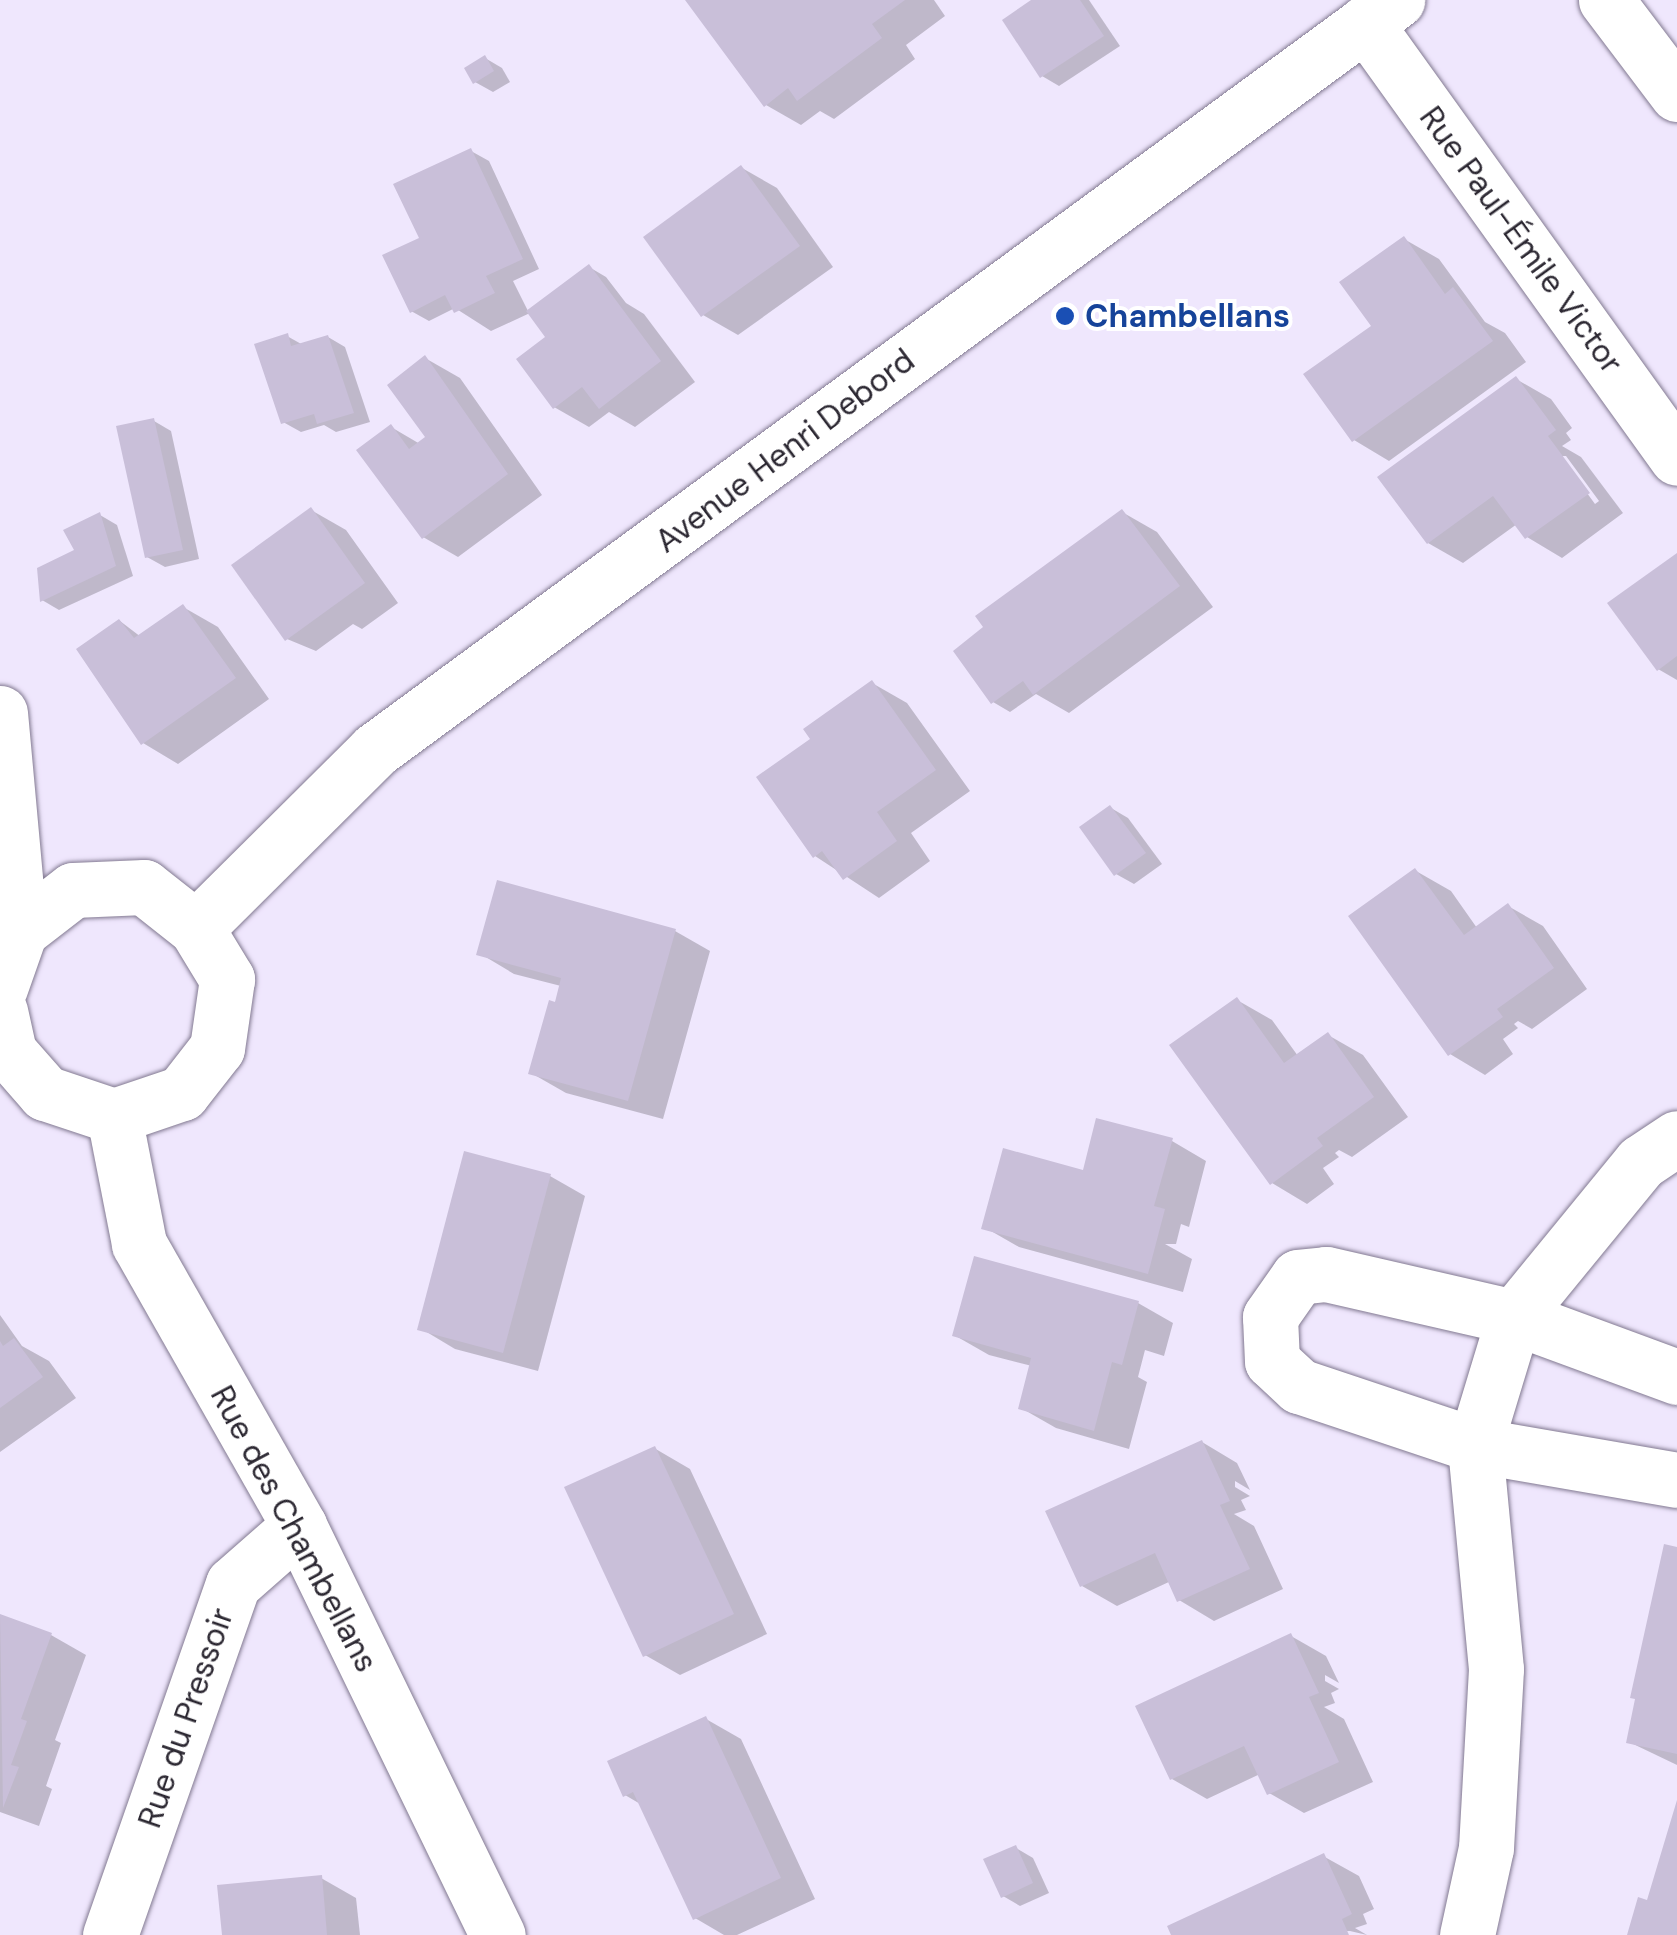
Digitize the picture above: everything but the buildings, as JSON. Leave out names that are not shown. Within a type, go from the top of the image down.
[{"type":"street","points":[[1606,0],[1677,94]]},
{"type":"street","name":"Rue Paul-Émile Victor","points":[[1381,12],[1677,458]]},
{"type":"street","name":"Avenue Henri Debord","points":[[196,928],[376,750],[1381,12]]},
{"type":"street","points":[[0,713],[20,931],[0,988]]},
{"type":"street","points":[[3,1040],[46,1094],[114,1116],[182,1093],[218,1048],[227,979],[196,928],[144,888],[73,890],[20,931]]},
{"type":"street","name":"Rue des Chambellans","points":[[114,1116],[139,1244],[298,1526],[498,1935]]},
{"type":"street","points":[[1467,1935],[1486,1848],[1496,1669],[1476,1446],[1514,1316],[1640,1162],[1677,1138]]},
{"type":"street","points":[[1677,1377],[1514,1316],[1326,1274],[1298,1277],[1270,1317],[1272,1361],[1299,1386],[1476,1446],[1677,1480]]},
{"type":"street","name":"Rue du Pressoir","points":[[110,1935],[233,1584],[298,1526]]},
{"type":"place","name":"Chambellans","points":[[1065,316]]}]
